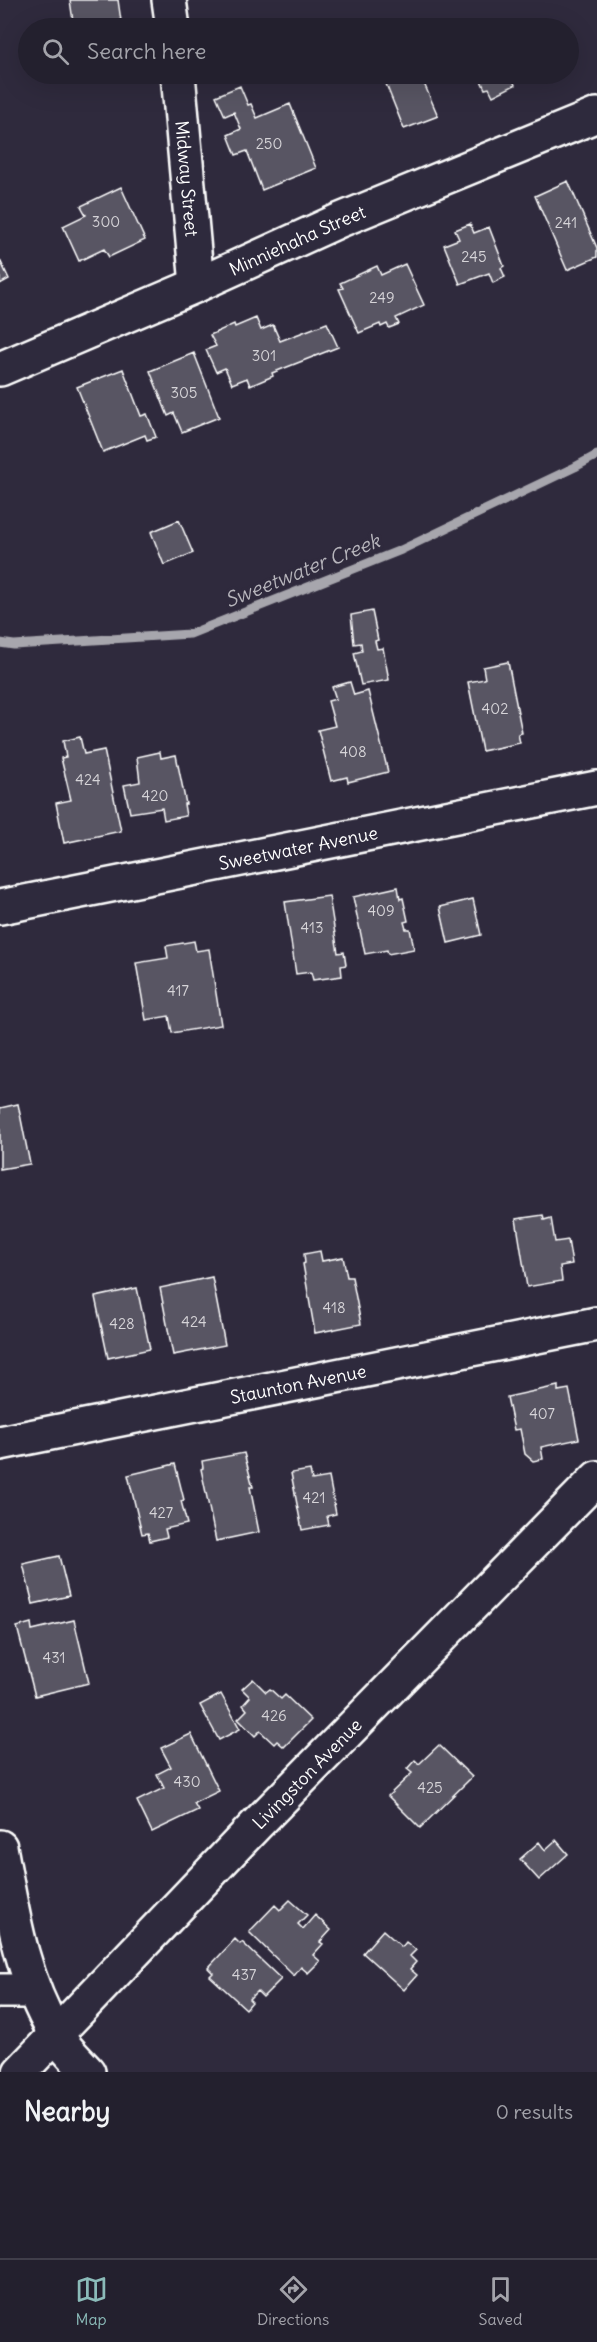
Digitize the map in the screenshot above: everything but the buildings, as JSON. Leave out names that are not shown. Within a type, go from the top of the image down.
[{"type":"street","points":[[169,0],[172,18]]},
{"type":"street","name":"Midway Street","points":[[179,84],[197,285]]},
{"type":"street","name":"Minniehaha Street","points":[[0,369],[390,199],[597,115]]},
{"type":"street","name":"Sweetwater Avenue","points":[[0,907],[597,788]]},
{"type":"street","name":"Staunton Avenue","points":[[0,1443],[597,1324]]},
{"type":"street","name":"Livingston Avenue","points":[[20,2072],[256,1825],[597,1478]]},
{"type":"street","points":[[0,1847],[16,1934],[33,1991],[56,2036],[88,2072]]},
{"type":"street","points":[[0,1991],[33,1991]]},
{"type":"waterway","name":"Sweetwater Creek","points":[[0,643],[14,645],[190,634],[401,550],[597,455]]}]
